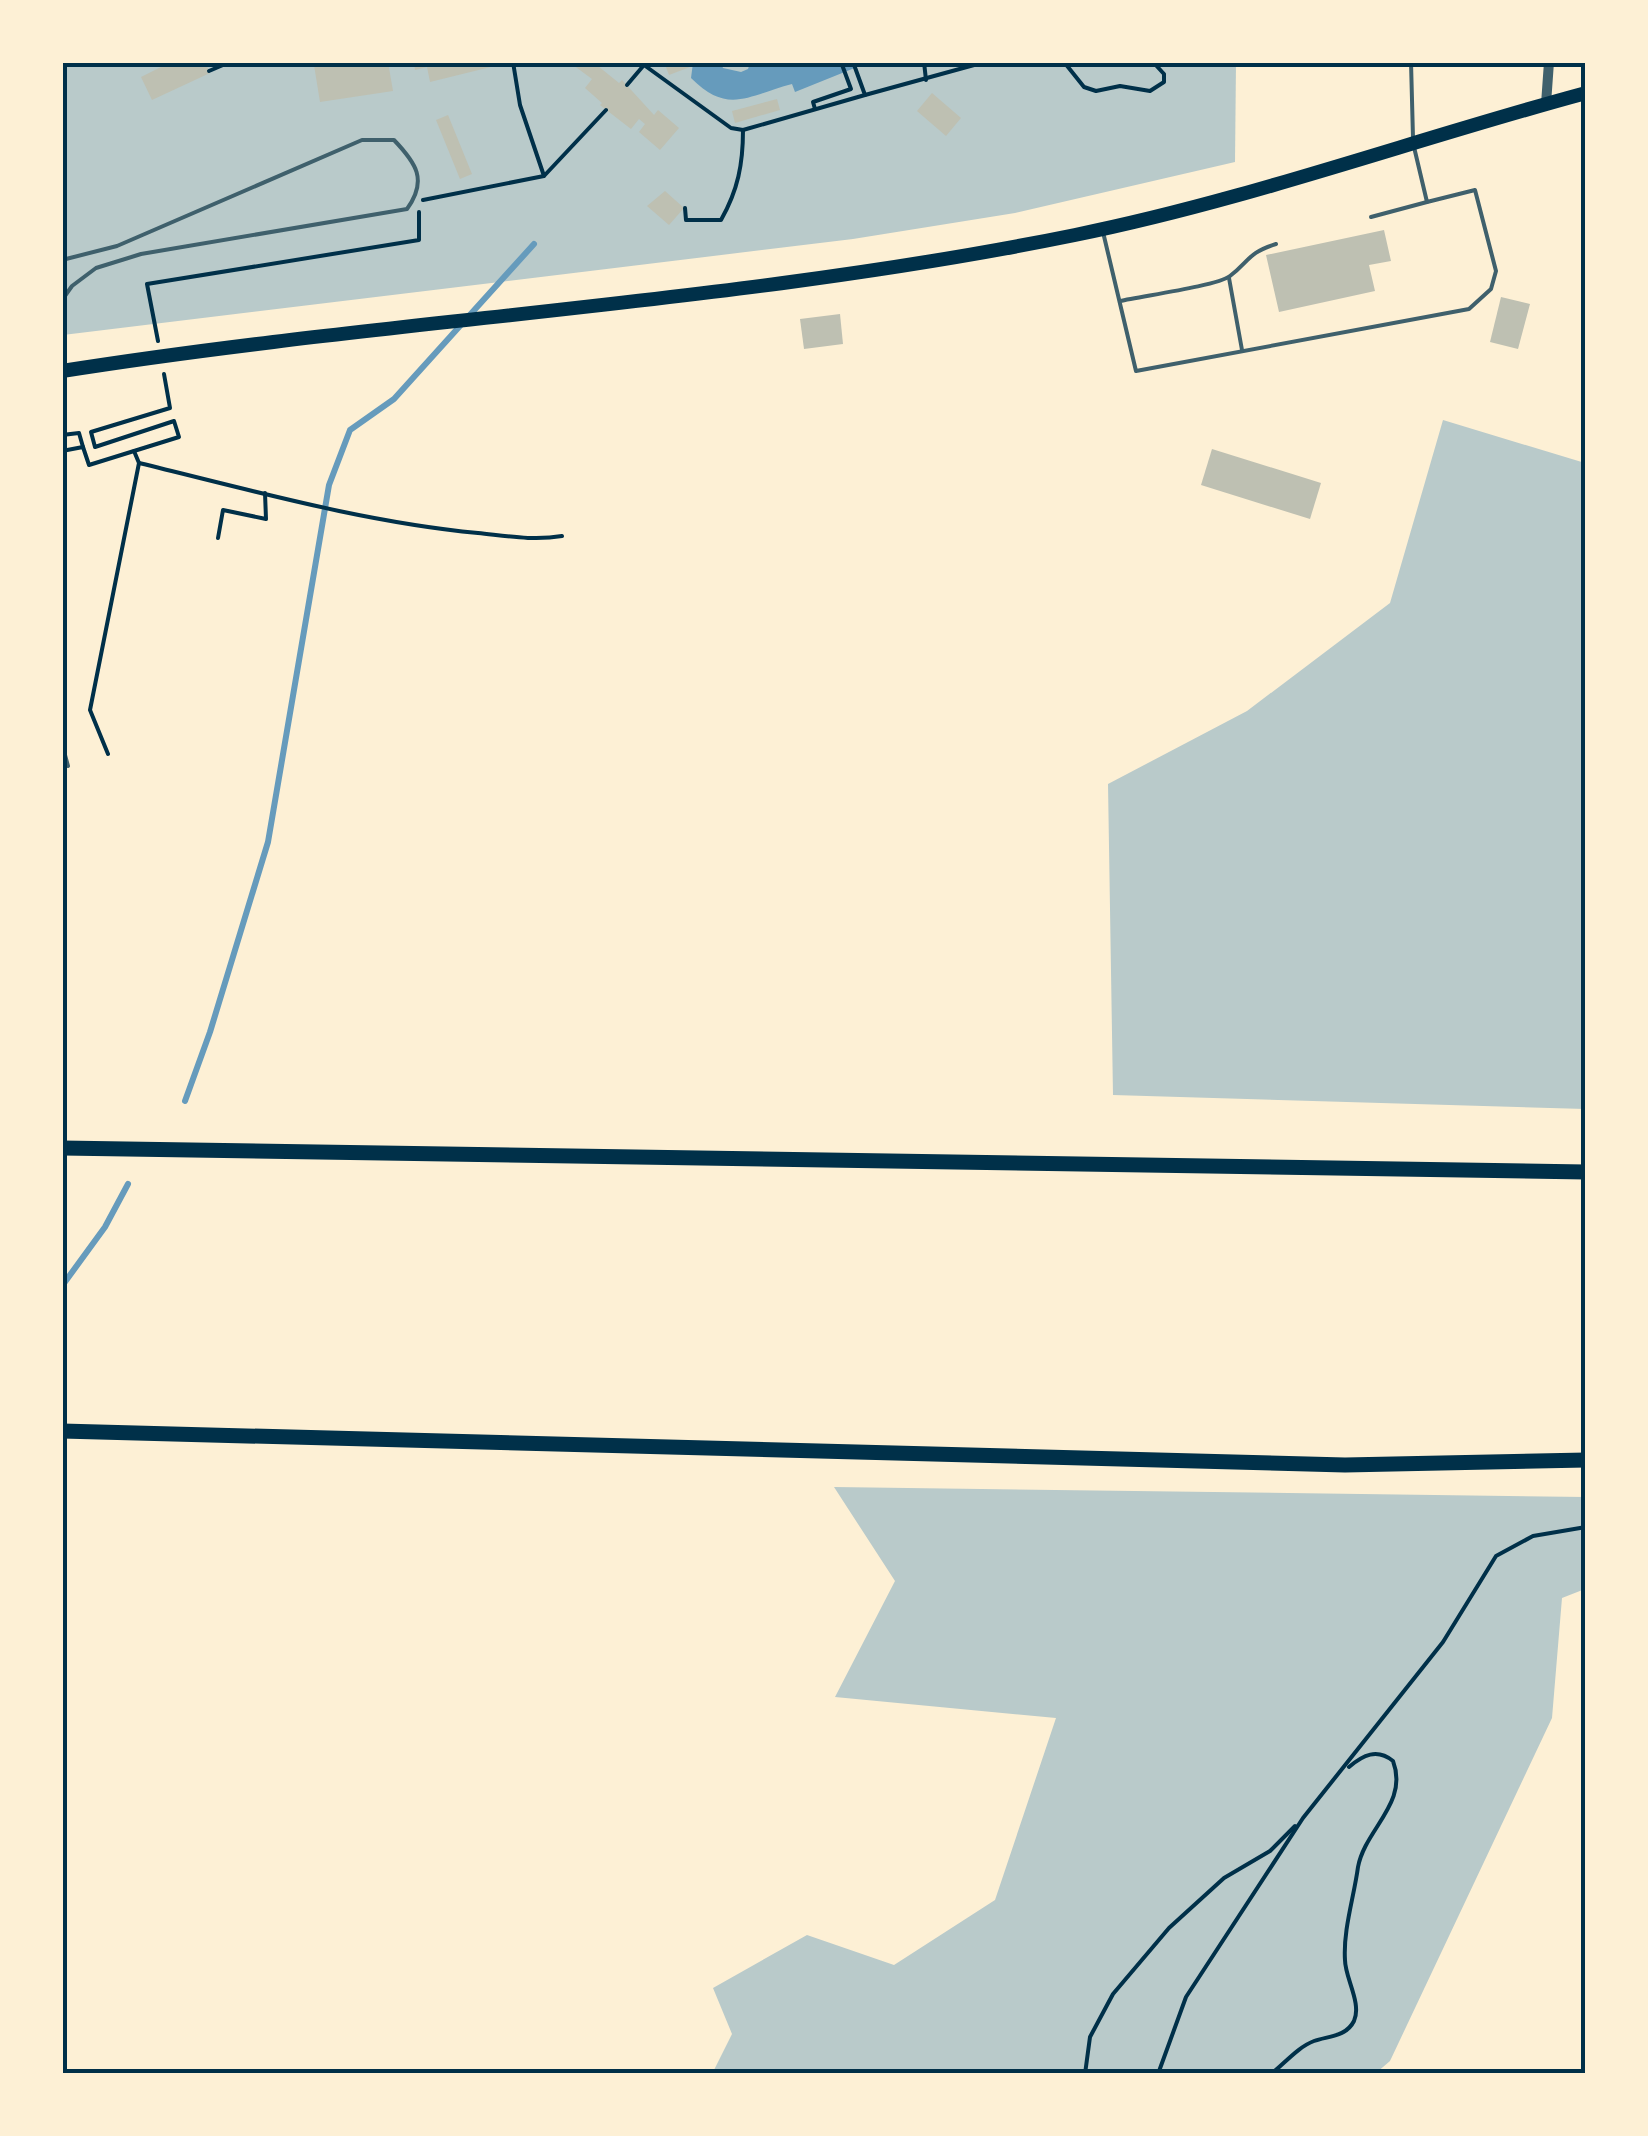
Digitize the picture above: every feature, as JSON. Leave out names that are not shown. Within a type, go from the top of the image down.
[{"type":"highway","points":[[62,1148],[1586,1172]]},
{"type":"highway","points":[[62,1431],[1345,1465],[1586,1460]]},
{"type":"main road","points":[[62,371],[206,348],[515,316],[918,263],[1102,229],[1277,186],[1586,94]]},
{"type":"street","points":[[1546,104],[1549,62]]},
{"type":"lane","points":[[1411,62],[1414,144],[1427,202]]},
{"type":"lane","points":[[62,260],[117,246],[362,140],[394,140],[409,156],[419,177],[418,194],[407,209],[142,254],[96,268],[72,286],[62,300]]},
{"type":"lane","points":[[1102,229],[1136,371],[1469,309],[1491,289],[1496,271],[1475,190],[1371,217]]},
{"type":"lane","points":[[1120,301],[1229,278],[1251,255],[1276,244]]},
{"type":"lane","points":[[1229,278],[1242,350]]},
{"type":"lane","points":[[62,744],[68,766]]},
{"type":"path","points":[[209,71],[230,62]]},
{"type":"path","points":[[513,62],[520,105],[544,176]]},
{"type":"path","points":[[814,109],[813,102],[820,98],[851,89],[842,62]]},
{"type":"path","points":[[852,62],[865,96]]},
{"type":"path","points":[[627,86],[642,64],[730,128],[744,130],[985,62]]},
{"type":"path","points":[[1064,62],[1084,87],[1096,91],[1120,86],[1150,90],[1158,87],[1164,82],[1164,74],[1153,62]]},
{"type":"path","points":[[925,66],[926,80]]},
{"type":"path","points":[[418,201],[544,176],[606,110]]},
{"type":"path","points":[[685,208],[686,220],[721,220],[736,194],[743,163],[744,130]]},
{"type":"path","points":[[304,256],[419,240],[418,194]]},
{"type":"path","points":[[62,436],[79,433],[90,465],[178,437],[174,421],[132,436]]},
{"type":"path","points":[[62,451],[82,448]]},
{"type":"path","points":[[108,754],[90,710],[140,463],[134,451]]},
{"type":"path","points":[[140,463],[344,513],[446,530],[543,539],[562,536]]},
{"type":"path","points":[[218,538],[223,510],[266,519],[265,493]]},
{"type":"path","points":[[1085,2074],[1090,2037],[1113,1994],[1169,1928],[1224,1878],[1270,1851],[1303,1818],[1444,1642],[1496,1556],[1534,1536],[1586,1527]]},
{"type":"path","points":[[1271,2074],[1300,2048],[1336,2037],[1354,2020],[1356,2010],[1344,1959],[1348,1914],[1360,1858],[1397,1790],[1396,1770],[1389,1757],[1367,1754],[1335,1781]]},
{"type":"path","points":[[1158,2074],[1186,1997],[1303,1818]]},
{"type":"shaded area","points":[[62,63],[1236,63],[1235,162],[1015,213],[853,239],[63,335]]},
{"type":"shaded area","points":[[1443,420],[1585,463],[1585,1109],[1113,1095],[1108,784],[1247,711],[1390,603]]},
{"type":"shaded area","points":[[834,1487],[1585,1497],[1585,1589],[1562,1598],[1552,1718],[1390,2061],[1376,2073],[712,2074],[732,2034],[713,1988],[807,1935],[894,1965],[995,1900],[1056,1718],[835,1697],[895,1581]]},
{"type":"water","points":[[693,63],[721,63],[723,68],[741,72],[750,63],[867,63],[795,92],[792,84],[750,97],[727,99],[691,78]]},
{"type":"building","points":[[171,62],[205,62],[210,73],[152,100],[141,77]]},
{"type":"building","points":[[388,62],[393,91],[320,102],[314,65]]},
{"type":"building","points":[[414,62],[503,64],[430,82],[427,67],[415,70]]},
{"type":"building","points":[[569,62],[593,62],[619,83],[622,80],[654,115],[658,110],[679,128],[660,150],[639,132],[645,124],[639,119],[631,129],[600,105],[585,88],[592,79]]},
{"type":"building","points":[[664,62],[688,62],[690,67],[669,75]]},
{"type":"building","points":[[932,93],[961,118],[946,136],[917,111]]},
{"type":"building","points":[[777,99],[780,110],[735,123],[732,111]]},
{"type":"building","points":[[448,115],[472,174],[460,179],[436,120]]},
{"type":"building","points":[[665,191],[684,208],[669,225],[647,206]]},
{"type":"building","points":[[1384,230],[1391,261],[1369,265],[1375,291],[1279,312],[1266,255]]},
{"type":"building","points":[[1501,297],[1530,304],[1518,349],[1490,342]]},
{"type":"building","points":[[840,314],[843,344],[804,349],[800,319]]},
{"type":"building","points":[[1212,449],[1321,483],[1310,519],[1201,485]]},
{"type":"waterway","points":[[185,1101],[268,842],[329,485],[350,430],[394,399],[534,244]]},
{"type":"waterway","points":[[62,1286],[105,1227],[128,1184]]}]
